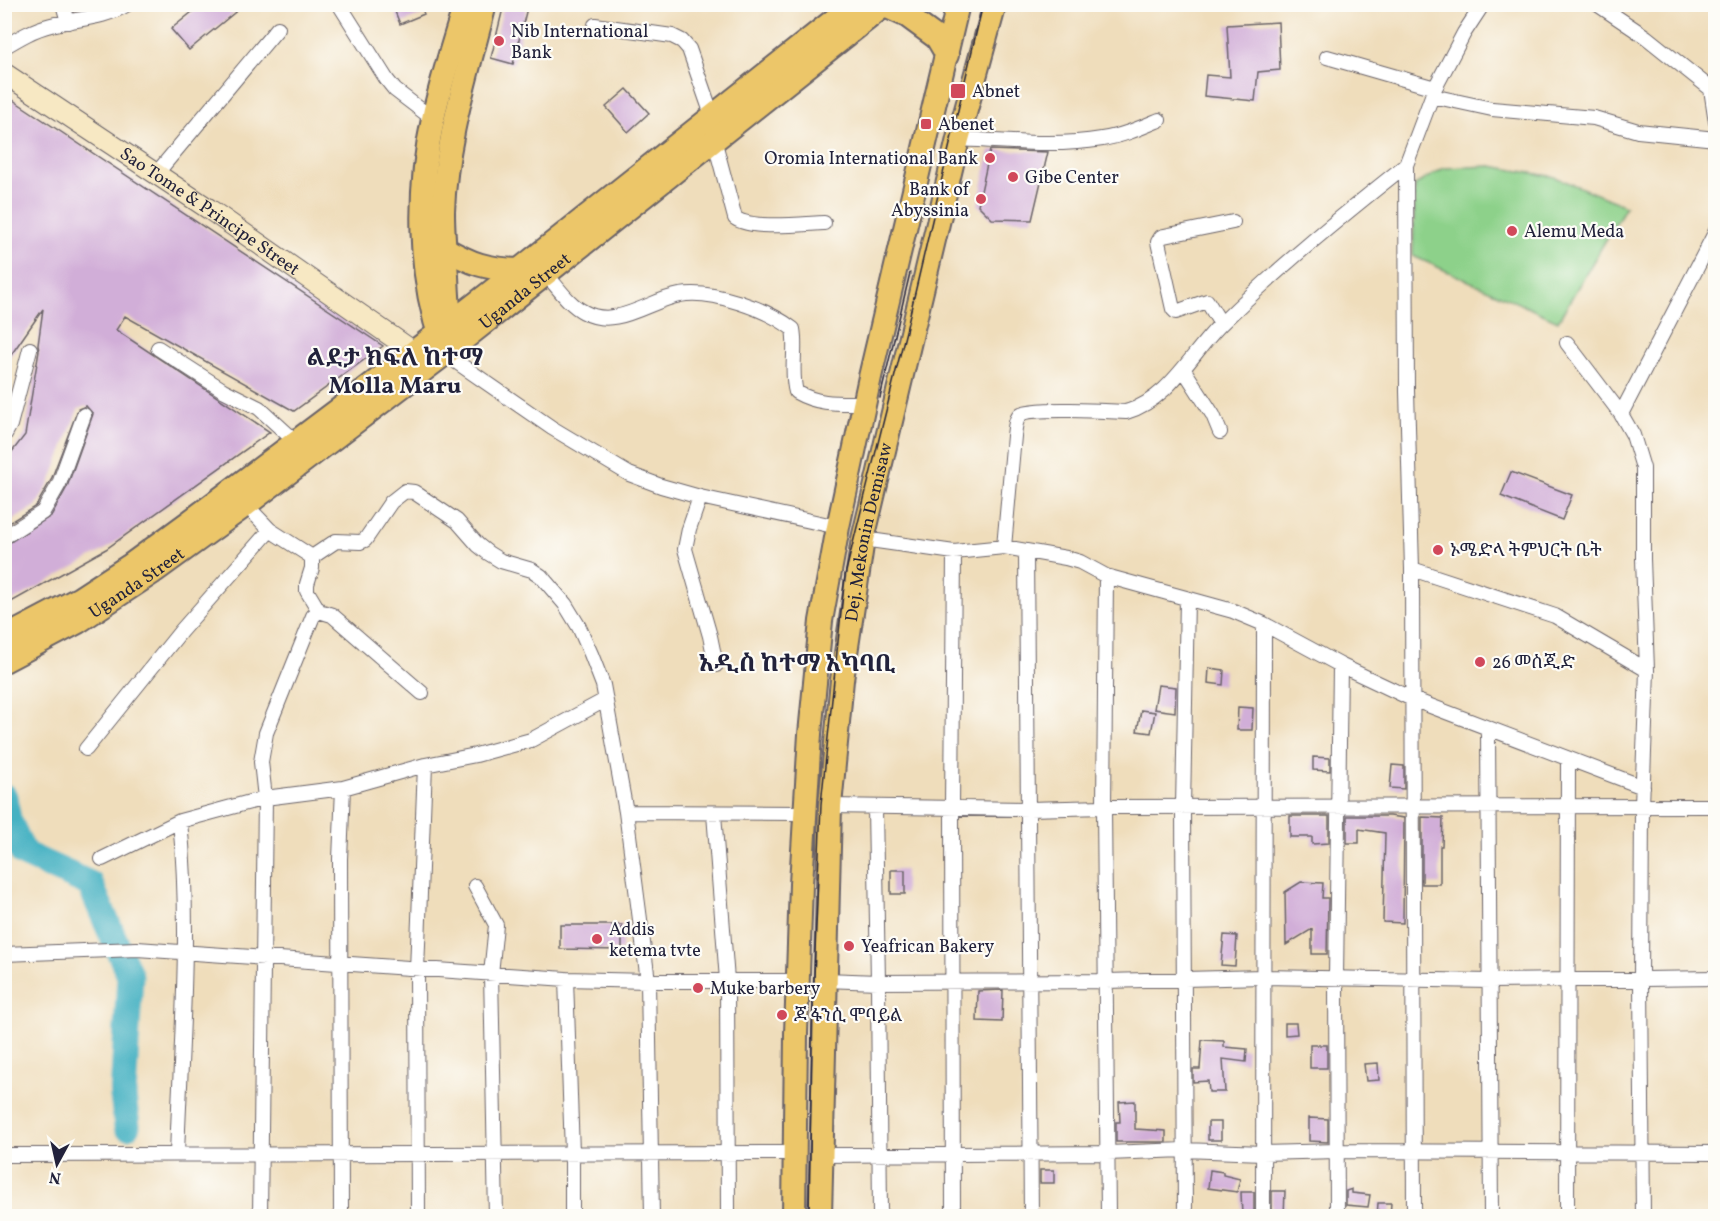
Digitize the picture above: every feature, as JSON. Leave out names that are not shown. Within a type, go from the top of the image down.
[{"type":"main road","points":[[448,338],[426,263],[423,218],[424,178],[433,118],[465,4]]},
{"type":"main road","points":[[448,338],[443,210],[451,146],[485,4]]},
{"type":"main road","name":"Uganda Street","points":[[4,638],[80,598],[129,566],[414,352],[448,338],[545,273],[854,4]]},
{"type":"main road","name":"Dej. Mekonin Demisaw","points":[[794,1216],[797,981],[804,813],[821,621],[864,403],[958,4]]},
{"type":"main road","name":"Dej. Mekonin Demisaw","points":[[820,1216],[830,806],[843,680],[864,539],[958,139],[995,4]]},
{"type":"main road","points":[[885,5],[907,16],[937,38],[947,55]]},
{"type":"main road","name":"Uganda Street","points":[[4,661],[96,610],[152,573],[246,505],[448,338],[519,270],[885,5]]},
{"type":"main road","name":"Sao Tome & Principe Street","points":[[4,73],[156,174],[414,352]]},
{"type":"main road","points":[[444,248],[471,263],[495,270],[519,270]]},
{"type":"street","points":[[63,4],[68,22]]},
{"type":"street","points":[[4,47],[35,30],[99,17],[128,4]]},
{"type":"street","points":[[339,4],[395,90],[433,118]]},
{"type":"street","points":[[1414,1216],[1412,569],[1406,165],[1434,92],[1459,42],[1483,4]]},
{"type":"street","points":[[1597,4],[1617,9],[1646,37],[1713,87],[1716,122]]},
{"type":"street","points":[[595,25],[672,36],[682,41],[689,49],[713,129],[735,218],[741,222],[753,224],[824,223]]},
{"type":"street","points":[[156,174],[278,27]]},
{"type":"street","points":[[1327,57],[1492,109],[1594,118],[1638,131],[1716,139]]},
{"type":"street","points":[[958,139],[1072,142],[1102,139],[1132,131],[1159,120]]},
{"type":"street","points":[[1004,547],[1015,426],[1020,414],[1025,411],[1126,412],[1138,408],[1153,398],[1184,370],[1221,324],[1406,165]]},
{"type":"street","points":[[1221,324],[1207,301],[1181,311],[1176,312],[1173,309],[1158,242],[1164,236],[1233,222]]},
{"type":"street","points":[[1621,414],[1716,231]]},
{"type":"street","points":[[545,273],[571,303],[585,313],[606,318],[618,318],[681,295],[715,297],[747,303],[793,329],[795,342],[793,380],[796,392],[809,399],[828,403],[864,403]]},
{"type":"street","points":[[448,338],[552,428],[606,461],[644,480],[700,496],[838,527]]},
{"type":"street","points":[[1567,343],[1621,414],[1633,435],[1643,468],[1643,559],[1647,670],[1642,806],[1643,1216]]},
{"type":"street","points":[[158,348],[223,390],[259,408],[295,441]]},
{"type":"street","points":[[4,436],[10,425],[30,349]]},
{"type":"street","points":[[1184,370],[1220,432]]},
{"type":"street","points":[[4,537],[44,512],[59,484],[84,415]]},
{"type":"street","points":[[312,557],[336,541],[360,542],[365,540],[390,502],[405,491],[414,492],[457,521],[478,546],[488,554],[542,576],[565,604],[579,627],[603,685],[626,812],[648,981],[652,1216]]},
{"type":"street","points":[[700,496],[685,549],[716,665]]},
{"type":"street","points":[[246,505],[270,530],[312,557]]},
{"type":"street","points":[[86,749],[181,631],[270,530]]},
{"type":"street","points":[[864,539],[954,552],[1004,547],[1066,558],[1080,562],[1106,576],[1233,610],[1412,699],[1643,787]]},
{"type":"street","points":[[1026,551],[1031,1216]]},
{"type":"street","points":[[953,1216],[954,552]]},
{"type":"street","points":[[312,557],[307,591],[319,611],[332,615],[422,693]]},
{"type":"street","points":[[1412,569],[1556,616],[1647,670]]},
{"type":"street","points":[[1106,576],[1104,807],[1108,1216]]},
{"type":"street","points":[[1185,1216],[1183,807],[1187,599]]},
{"type":"street","points":[[260,1216],[266,798],[261,762],[266,733],[313,616],[319,611]]},
{"type":"street","points":[[1263,1216],[1264,624]]},
{"type":"street","points":[[1338,1216],[1336,979],[1340,665]]},
{"type":"street","points":[[102,859],[180,821],[266,798],[343,788],[425,765],[476,755],[531,740],[605,700]]},
{"type":"street","points":[[1488,729],[1491,1216]]},
{"type":"street","points":[[1567,1216],[1568,759]]},
{"type":"street","points":[[418,1216],[417,970],[425,765]]},
{"type":"street","points":[[341,1216],[340,859],[343,788]]},
{"type":"street","points":[[830,806],[1029,810],[1104,807],[1716,806]]},
{"type":"street","points":[[875,808],[879,1216]]},
{"type":"street","points":[[626,812],[804,813]]},
{"type":"street","points":[[714,814],[727,980],[728,1216]]},
{"type":"street","points":[[177,1154],[185,952],[180,821]]},
{"type":"street","points":[[475,886],[496,925],[491,974],[496,1216]]},
{"type":"street","points":[[4,954],[137,949],[566,979],[797,981]]},
{"type":"street","points":[[825,980],[878,982],[1106,981],[1263,977],[1490,981],[1716,978]]},
{"type":"street","points":[[566,979],[572,1216]]},
{"type":"street","points":[[821,1155],[1108,1153],[1184,1150],[1263,1153],[1642,1151],[1716,1153]]},
{"type":"street","points":[[4,1155],[795,1153]]},
{"type":"green space","name":"Alemu Meda","points":[[1491,166],[1555,177],[1626,206],[1558,321],[1413,256],[1415,185],[1444,168]]},
{"type":"building","points":[[202,4],[245,4],[189,50],[171,29]]},
{"type":"building","points":[[392,4],[420,4],[424,14],[400,24]]},
{"type":"building","points":[[504,4],[528,4],[513,64],[491,58]]},
{"type":"building","points":[[1278,22],[1280,70],[1258,72],[1255,101],[1204,96],[1206,75],[1230,77],[1227,25]]},
{"type":"building","points":[[627,89],[649,113],[628,132],[606,107]]},
{"type":"building","points":[[4,94],[383,346],[294,411],[125,316],[116,330],[270,432],[106,549],[4,606],[4,546],[51,516],[67,487],[93,414],[86,406],[78,409],[51,480],[36,506],[4,526],[4,462],[25,435],[39,351],[43,309],[4,365]]},
{"type":"building","name":"Gibe Center","points":[[990,150],[1048,152],[1032,220],[992,219],[978,205]]},
{"type":"building","points":[[1511,472],[1572,495],[1562,520],[1501,496]]},
{"type":"building","points":[[1209,668],[1224,670],[1223,685],[1208,683]]},
{"type":"building","points":[[1158,685],[1176,687],[1175,712],[1154,709]]},
{"type":"building","points":[[1238,707],[1253,708],[1252,730],[1237,730]]},
{"type":"building","points":[[1141,710],[1155,712],[1151,733],[1137,731]]},
{"type":"building","points":[[1313,757],[1330,758],[1330,771],[1313,770]]},
{"type":"building","points":[[1392,765],[1404,766],[1404,789],[1390,788]]},
{"type":"building","points":[[1290,816],[1329,816],[1329,843],[1312,844],[1312,837],[1290,837]]},
{"type":"building","points":[[1347,816],[1404,818],[1403,923],[1383,922],[1385,833],[1359,829],[1359,843],[1347,843]]},
{"type":"building","points":[[1422,817],[1443,818],[1440,884],[1422,884]]},
{"type":"building","points":[[891,870],[905,870],[905,894],[891,894]]},
{"type":"building","points":[[1301,882],[1323,883],[1322,898],[1328,898],[1327,954],[1312,954],[1312,929],[1286,945],[1285,892]]},
{"type":"building","points":[[560,925],[622,925],[622,950],[560,949]]},
{"type":"building","points":[[1224,935],[1237,936],[1235,966],[1221,965]]},
{"type":"building","points":[[1003,990],[1002,1022],[977,1021],[978,991]]},
{"type":"building","points":[[1285,1023],[1296,1023],[1297,1034],[1285,1035]]},
{"type":"building","points":[[1202,1040],[1224,1041],[1224,1047],[1247,1049],[1246,1062],[1223,1059],[1225,1092],[1209,1092],[1208,1081],[1193,1082],[1193,1069],[1200,1069]]},
{"type":"building","points":[[1310,1045],[1327,1045],[1327,1068],[1310,1068]]},
{"type":"building","points":[[1378,1063],[1379,1080],[1366,1081],[1364,1064]]},
{"type":"building","points":[[1135,1101],[1135,1129],[1166,1131],[1166,1142],[1116,1142],[1116,1122],[1120,1122],[1119,1102]]},
{"type":"building","points":[[1309,1118],[1328,1119],[1328,1142],[1309,1141]]},
{"type":"building","points":[[1208,1122],[1221,1122],[1221,1140],[1208,1140]]},
{"type":"building","points":[[1040,1170],[1054,1170],[1054,1183],[1040,1183]]},
{"type":"building","points":[[1210,1170],[1223,1172],[1223,1175],[1240,1179],[1237,1192],[1208,1188]]},
{"type":"building","points":[[1352,1189],[1352,1193],[1370,1195],[1368,1207],[1346,1205],[1346,1191]]},
{"type":"building","points":[[1272,1191],[1285,1191],[1284,1216],[1272,1216]]},
{"type":"building","points":[[1241,1192],[1254,1192],[1254,1216],[1242,1216]]},
{"type":"building","points":[[1378,1203],[1391,1203],[1390,1216],[1377,1216]]},
{"type":"waterway","points":[[4,797],[8,819],[24,854],[90,884],[130,976],[123,1096],[127,1126]]},
{"type":"tram line","points":[[809,1216],[812,1025],[821,804],[845,575],[906,331],[983,4]]},
{"type":"tram line","points":[[880,398],[910,273]]},
{"type":"place","name":"Nib International Bank","points":[[499,41]]},
{"type":"place","name":"Abnet","points":[[958,91]]},
{"type":"place","name":"Abenet","points":[[926,124]]},
{"type":"place","name":"Oromia International Bank","points":[[990,158]]},
{"type":"place","name":"Gibe Center","points":[[1013,177]]},
{"type":"place","name":"Bank of Abyssinia","points":[[981,199]]},
{"type":"place","name":"Alemu Meda","points":[[1512,231]]},
{"type":"place","name":"ኦሜድላ ትምህርት ቤት","points":[[1438,550]]},
{"type":"place","name":"26 መስጂድ","points":[[1480,662]]},
{"type":"place","name":"Addis ketema tvte","points":[[597,939]]},
{"type":"place","name":"Yeafrican Bakery","points":[[849,946]]},
{"type":"place","name":"Muke barbery","points":[[698,988]]},
{"type":"place","name":"ጆ ፋንሲ ሞባይል","points":[[782,1015]]},
{"type":"district","name":"ልደታ ክፍለ ከተማ Molla Maru","points":[[395,371]]},
{"type":"district","name":"አዲስ ከተማ አካባቢ","points":[[797,663]]}]
